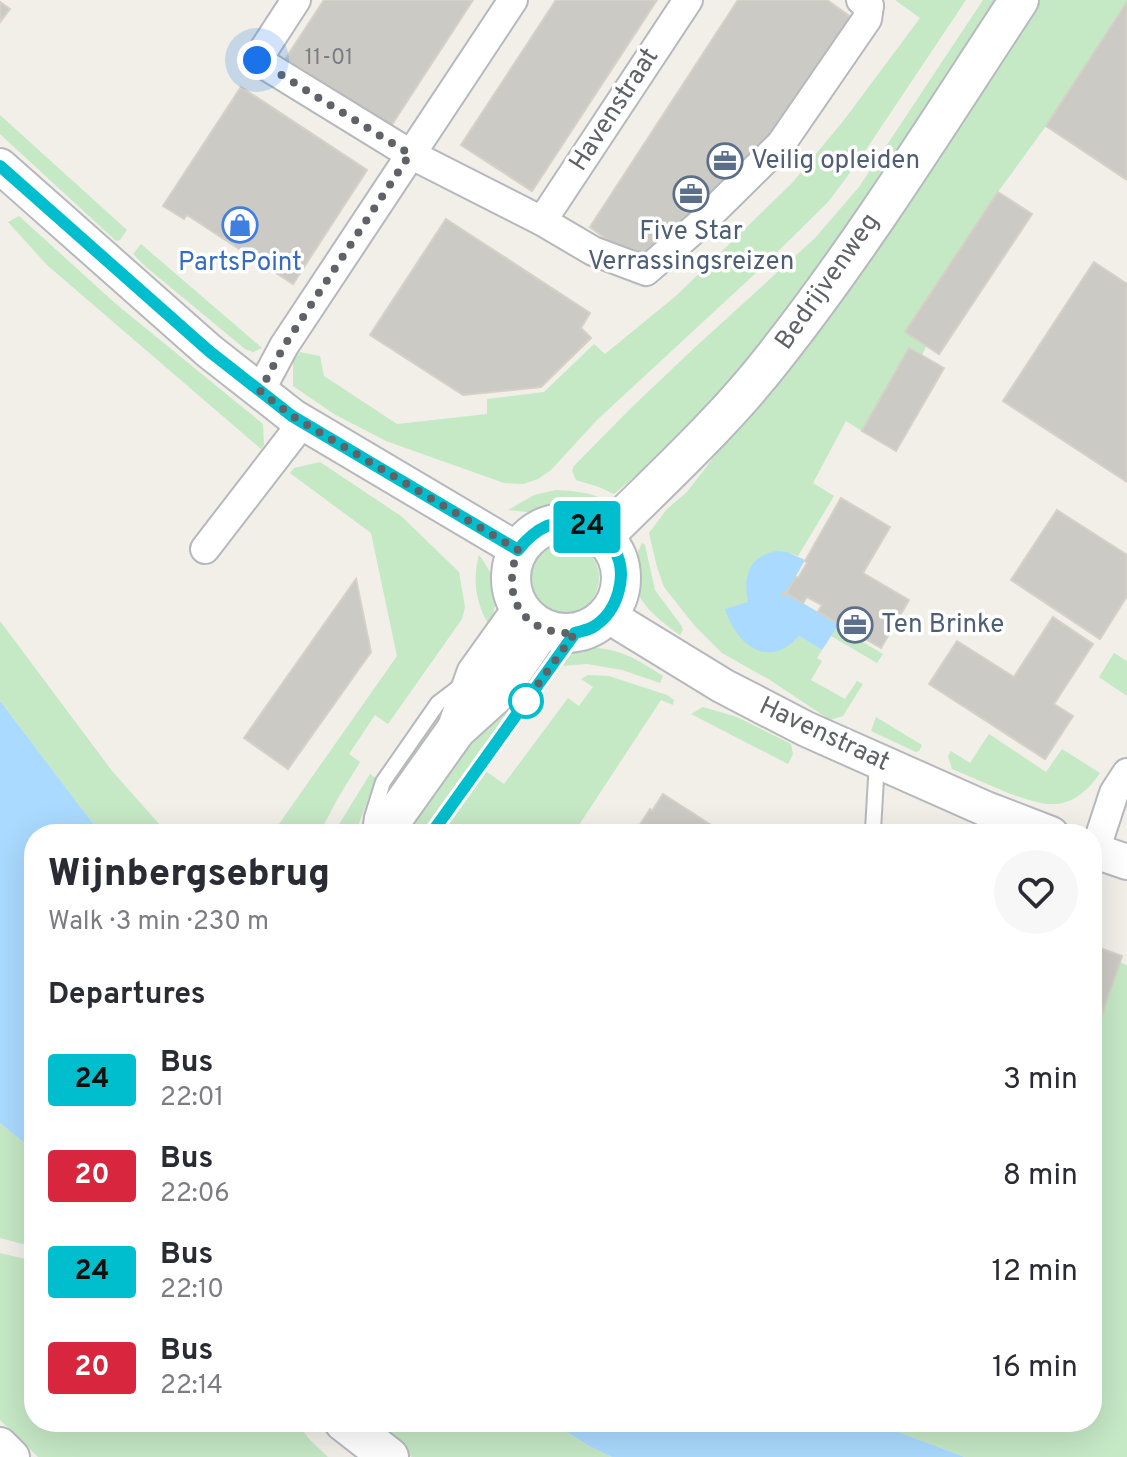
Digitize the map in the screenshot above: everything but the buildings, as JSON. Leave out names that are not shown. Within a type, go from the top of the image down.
[{"type":"main road","name":"Bedrijvenweg","points":[[603,537],[696,446],[774,357],[854,249],[1019,0]]},
{"type":"main road","points":[[456,730],[476,674],[499,640],[561,622],[617,599],[621,581],[614,549],[603,537],[583,525],[564,523],[546,526],[530,536],[518,550],[512,565],[510,581],[514,597],[561,622]]},
{"type":"main road","points":[[389,824],[456,730],[499,691],[561,622]]},
{"type":"main road","points":[[357,1432],[389,1457]]},
{"type":"street","points":[[296,0],[257,60],[410,154],[542,221],[593,251],[646,271],[698,226],[781,144],[867,19],[869,6],[861,0]]},
{"type":"street","points":[[260,391],[284,346],[513,0]]},
{"type":"street","name":"Havenstraat","points":[[542,221],[688,0]]},
{"type":"street","points":[[0,166],[209,351],[260,391],[303,422],[518,550]]},
{"type":"street","points":[[205,549],[303,422]]},
{"type":"street","name":"Havenstraat","points":[[561,622],[723,686],[806,729],[1025,824]]},
{"type":"street","points":[[1102,826],[1114,793],[1127,773]]},
{"type":"street","points":[[1102,853],[1127,862]]},
{"type":"street","points":[[0,1445],[12,1457]]},
{"type":"lane","points":[[437,824],[561,622]]},
{"type":"lane","points":[[371,824],[383,782],[438,703],[476,674]]},
{"type":"lane","points":[[873,824],[877,761]]},
{"type":"green space","points":[[895,0],[966,0],[828,202],[597,420],[551,470],[538,479],[523,484],[504,483],[386,441],[334,414],[293,386],[293,361],[300,352],[320,356],[324,376],[397,424],[487,414],[487,399],[544,392],[594,344],[605,354],[677,295],[793,182],[844,120],[920,18]]},
{"type":"green space","points":[[983,0],[1003,0],[910,140],[736,382],[698,423],[614,494],[576,480],[572,471],[574,466],[691,351],[815,238],[859,187]]},
{"type":"green space","points":[[1039,0],[1127,2],[1046,126],[998,192],[922,355],[909,348],[862,431],[846,421],[813,483],[834,496],[798,556],[787,552],[769,553],[794,641],[799,636],[822,650],[817,658],[822,661],[811,680],[845,699],[857,681],[863,684],[843,716],[830,720],[722,653],[694,625],[664,587],[649,533],[667,509],[687,492],[866,260]]},
{"type":"green space","points":[[0,115],[127,230],[120,240],[116,241],[0,134]]},
{"type":"green space","points":[[19,216],[116,304],[263,424],[264,445],[261,449],[47,265],[8,222]]},
{"type":"green space","points":[[141,244],[262,348],[253,352],[245,349],[146,267],[133,254]]},
{"type":"green space","points":[[320,462],[401,516],[459,572],[465,607],[462,619],[388,724],[375,715],[349,754],[360,762],[324,824],[279,824],[397,656],[371,533],[290,473],[294,468]]},
{"type":"green space","points":[[556,490],[575,491],[605,500],[584,509],[535,513],[508,510],[534,495]]},
{"type":"green space","points":[[555,541],[569,541],[583,547],[593,557],[599,578],[597,592],[583,609],[569,615],[555,615],[541,609],[531,599],[525,585],[525,571],[531,557],[541,547]]},
{"type":"green space","points":[[642,543],[655,590],[681,625],[683,630],[680,635],[647,607],[635,585],[636,559]]},
{"type":"green space","points":[[479,555],[490,572],[495,589],[490,627],[481,610],[477,592]]},
{"type":"green space","points":[[0,621],[112,771],[159,824],[93,824],[0,701]]},
{"type":"green space","points":[[837,627],[883,654],[877,663],[831,636]]},
{"type":"green space","points":[[585,647],[627,655],[663,676],[660,683],[622,670],[587,664],[561,666],[577,649]]},
{"type":"green space","points":[[1114,653],[1127,661],[1127,696],[1099,677]]},
{"type":"green space","points":[[531,668],[537,672],[429,824],[406,824],[465,743]]},
{"type":"green space","points":[[588,675],[609,676],[674,700],[673,705],[661,700],[580,824],[446,824],[484,770],[504,784],[568,698],[579,706],[593,687],[581,679]]},
{"type":"green space","points":[[703,707],[737,717],[791,744],[793,754],[788,764],[691,714]]},
{"type":"green space","points":[[876,717],[922,745],[919,751],[871,731]]},
{"type":"green space","points":[[989,734],[1046,772],[1062,749],[1100,773],[1081,794],[1055,804],[1032,801],[952,769],[948,756],[951,751],[970,763]]},
{"type":"green space","points":[[370,774],[376,778],[359,824],[339,824]]},
{"type":"green space","points":[[1102,956],[1127,965],[1127,1457],[965,1457],[898,1432],[1102,1432]]},
{"type":"green space","points":[[0,1123],[24,1143],[24,1244],[0,1238]]},
{"type":"green space","points":[[0,1253],[24,1259],[24,1432],[304,1432],[328,1457],[38,1457],[0,1420]]},
{"type":"green space","points":[[380,1432],[567,1432],[612,1457],[412,1457]]},
{"type":"water","points":[[777,551],[805,560],[783,595],[787,594],[839,624],[822,650],[799,636],[776,651],[754,649],[730,622],[725,609],[748,602],[746,584],[750,569],[760,558]]},
{"type":"water","points":[[0,701],[93,824],[24,824],[24,1143],[0,1123]]},
{"type":"water","points":[[567,1432],[898,1432],[965,1457],[612,1457]]},
{"type":"bus line","name":"24","points":[[0,166],[209,351],[292,416],[518,550],[530,536],[546,526],[564,523],[583,525],[595,531],[614,549],[621,581],[617,599],[607,615],[593,627],[575,633],[438,824]]},
{"type":"place","name":"Veilig opleiden","points":[[725,161]]},
{"type":"place","name":"Five Star Verrassingsreizen","points":[[691,194]]},
{"type":"place","name":"PartsPoint","points":[[240,225]]},
{"type":"place","name":"Ten Brinke","points":[[855,625]]},
{"type":"route","points":[[257,60],[410,154],[284,346],[260,391],[292,416],[518,550],[510,581],[521,611],[542,629],[575,633],[526,701]]}]
